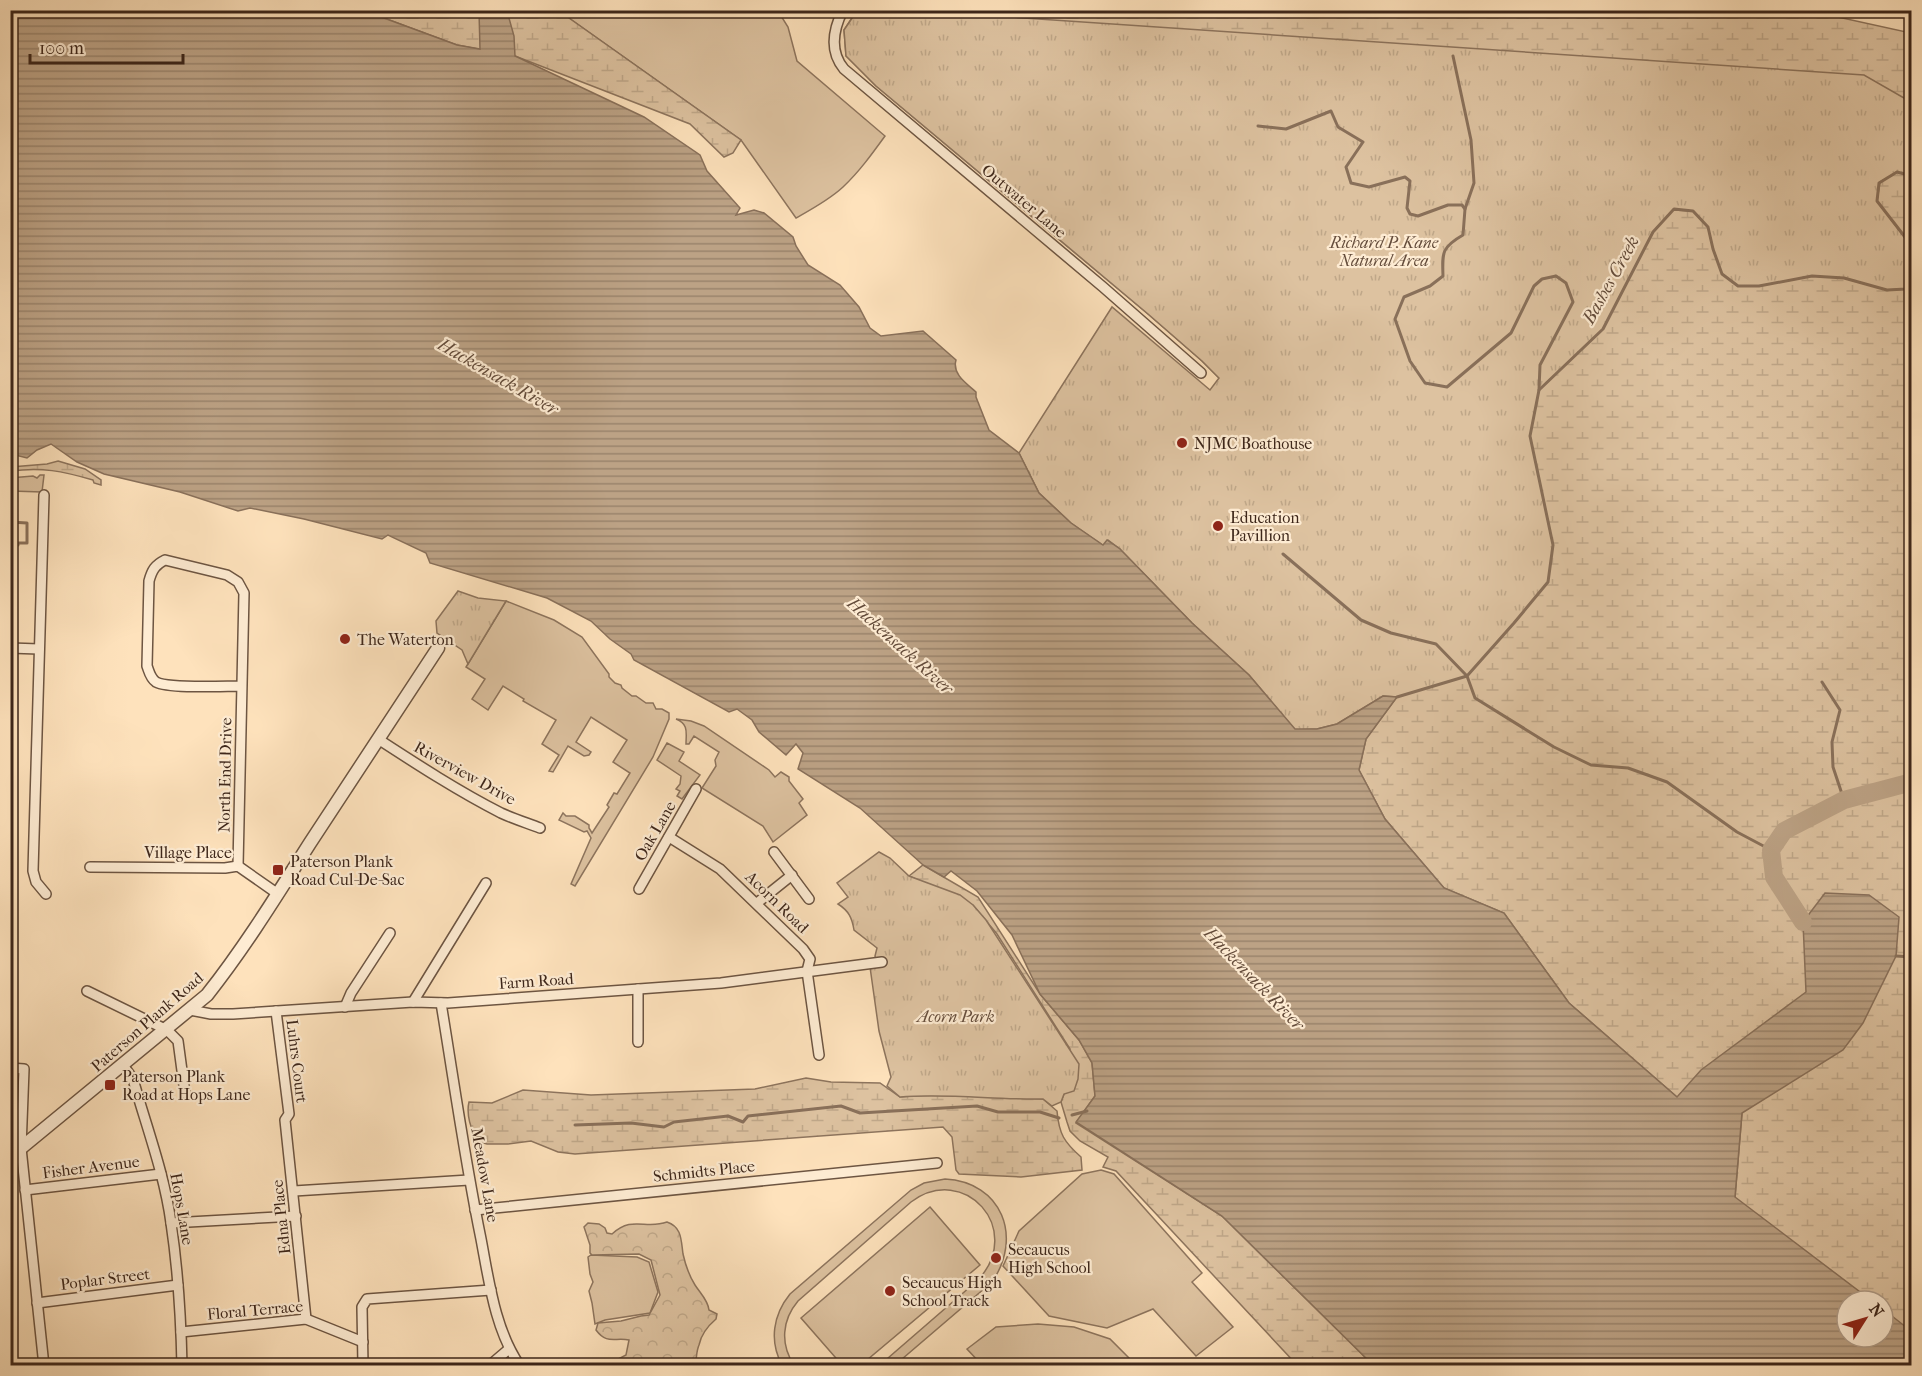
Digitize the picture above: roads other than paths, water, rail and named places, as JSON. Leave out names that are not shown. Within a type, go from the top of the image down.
[{"type":"street","name":"Outwater Lane","points":[[843,10],[835,28],[834,48],[840,64],[849,74],[1103,287],[1201,373]]},
{"type":"street","points":[[44,495],[33,871],[36,882],[46,894]]},
{"type":"street","name":"North End Drive","points":[[238,866],[244,593],[238,582],[228,575],[165,560],[157,564],[149,581],[147,666],[150,676],[156,682],[171,685],[241,686]]},
{"type":"street","points":[[10,648],[39,649]]},
{"type":"street","name":"Paterson Plank Road","points":[[10,1157],[207,995],[225,973],[278,894],[438,648]]},
{"type":"street","name":"Riverview Drive","points":[[378,739],[429,773],[467,794],[503,813],[540,828]]},
{"type":"street","name":"Oak Lane","points":[[639,889],[696,789]]},
{"type":"street","name":"Acorn Road","points":[[669,837],[720,868],[803,948],[810,960],[807,971],[819,1055]]},
{"type":"street","points":[[774,852],[810,899]]},
{"type":"street","name":"Village Place","points":[[90,867],[225,868],[238,866],[278,894]]},
{"type":"street","points":[[757,903],[792,875]]},
{"type":"street","points":[[413,1002],[486,883]]},
{"type":"street","points":[[345,1007],[390,933]]},
{"type":"street","name":"Farm Road","points":[[190,1010],[211,1014],[413,1002],[441,1003],[720,983],[882,962]]},
{"type":"street","points":[[638,989],[638,1042]]},
{"type":"street","points":[[87,992],[167,1030],[178,1041],[185,1093]]},
{"type":"street","name":"Meadow Lane","points":[[441,1003],[469,1180],[491,1290],[509,1349],[520,1365]]},
{"type":"street","name":"Luhrs Court","points":[[276,1011],[289,1114]]},
{"type":"street","name":"Hops Lane","points":[[123,1065],[133,1078],[161,1174],[171,1222],[178,1285],[182,1365]]},
{"type":"street","points":[[10,1068],[24,1069],[21,1148],[44,1365]]},
{"type":"street","name":"Edna Place","points":[[289,1114],[285,1120],[306,1319]]},
{"type":"street","name":"Schmidts Place","points":[[475,1210],[937,1162]]},
{"type":"street","name":"Fisher Avenue","points":[[26,1190],[161,1174]]},
{"type":"street","points":[[294,1191],[469,1180]]},
{"type":"street","points":[[171,1222],[296,1216]]},
{"type":"street","name":"Poplar Street","points":[[37,1303],[178,1285]]},
{"type":"street","points":[[363,1365],[362,1307],[367,1299],[491,1290]]},
{"type":"street","name":"Floral Terrace","points":[[181,1332],[306,1319],[363,1342]]},
{"type":"street","points":[[489,1365],[509,1349]]},
{"type":"water","name":"Hackensack River","points":[[10,11],[365,11],[457,45],[480,49],[479,11],[507,11],[514,36],[515,56],[644,117],[700,155],[707,171],[740,208],[736,215],[754,210],[764,213],[793,237],[808,265],[840,285],[859,307],[870,328],[881,336],[923,331],[956,360],[958,374],[976,392],[989,430],[1019,453],[1039,493],[1071,523],[1103,545],[1107,540],[1120,549],[1192,623],[1249,675],[1295,729],[1317,729],[1337,724],[1383,696],[1397,697],[1366,739],[1359,770],[1385,819],[1444,888],[1504,913],[1569,1003],[1677,1097],[1701,1070],[1806,992],[1803,922],[1825,893],[1869,895],[1899,917],[1896,956],[1863,1023],[1843,1050],[1742,1113],[1735,1197],[1856,1289],[1835,1289],[1835,1349],[1895,1349],[1895,1318],[1911,1331],[1911,1365],[1373,1365],[1222,1216],[1076,1122],[1095,1096],[1092,1063],[1079,1040],[1040,994],[1012,935],[977,891],[951,871],[944,877],[923,865],[860,808],[798,769],[803,753],[796,744],[786,755],[759,732],[752,720],[737,709],[729,712],[634,660],[631,654],[591,621],[547,598],[430,563],[426,553],[388,535],[382,539],[250,508],[238,511],[180,492],[104,474],[77,462],[51,444],[37,450],[27,458],[11,454]]},
{"type":"waterway","points":[[1453,56],[1471,140],[1474,183],[1465,209],[1463,235],[1451,243],[1445,251],[1443,276],[1430,286],[1404,297],[1395,319],[1410,361],[1425,383],[1447,387],[1511,333],[1534,286],[1542,279],[1556,276],[1566,283],[1573,302],[1540,365],[1539,390]]},
{"type":"waterway","points":[[1258,126],[1286,129],[1331,111],[1338,127],[1363,142],[1346,167],[1351,183],[1369,187],[1405,177],[1410,181],[1407,208],[1410,214],[1418,216],[1448,205],[1462,205],[1465,209]]},
{"type":"waterway","name":"Bashes Creek","points":[[1912,176],[1897,172],[1879,183],[1877,201],[1912,246]]},
{"type":"waterway","name":"Bashes Creek","points":[[1397,697],[1467,676],[1548,582],[1553,545],[1530,436],[1539,390],[1603,329],[1653,232],[1674,209],[1693,211],[1708,227],[1722,274],[1738,286],[1759,286],[1812,276],[1844,278],[1887,290],[1906,289],[1912,281]]},
{"type":"waterway","points":[[10,522],[27,523],[27,543],[10,545]]},
{"type":"waterway","points":[[1283,554],[1361,620],[1391,633],[1436,644],[1467,676],[1475,698],[1554,747],[1591,765],[1628,768],[1667,782],[1737,832],[1771,850]]},
{"type":"waterway","points":[[1822,682],[1840,710],[1832,742],[1833,767],[1844,800]]},
{"type":"waterway","points":[[1803,922],[1774,877],[1771,850],[1784,831],[1844,800],[1912,782]]},
{"type":"waterway","points":[[1896,956],[1912,957]]},
{"type":"waterway","points":[[575,1125],[631,1123],[664,1127],[674,1122],[728,1116],[743,1122],[748,1116],[841,1106],[860,1113],[977,1106],[998,1112],[1040,1112],[1059,1118]]},
{"type":"waterway","points":[[1072,1115],[1087,1111]]},
{"type":"place","name":"NJMC Boathouse","points":[[1182,443]]},
{"type":"place","name":"Education Pavillion","points":[[1218,526]]},
{"type":"place","name":"The Waterton","points":[[345,639]]},
{"type":"place","name":"Paterson Plank Road Cul-De-Sac","points":[[278,870]]},
{"type":"place","name":"Paterson Plank Road at Hops Lane","points":[[110,1085]]},
{"type":"place","name":"Secaucus High School","points":[[996,1258]]},
{"type":"place","name":"Secaucus High School Track","points":[[890,1291]]},
{"type":"park label","name":"Richard P. Kane Natural Area","points":[[1384,251]]},
{"type":"park label","name":"Acorn Park","points":[[956,1016]]}]
